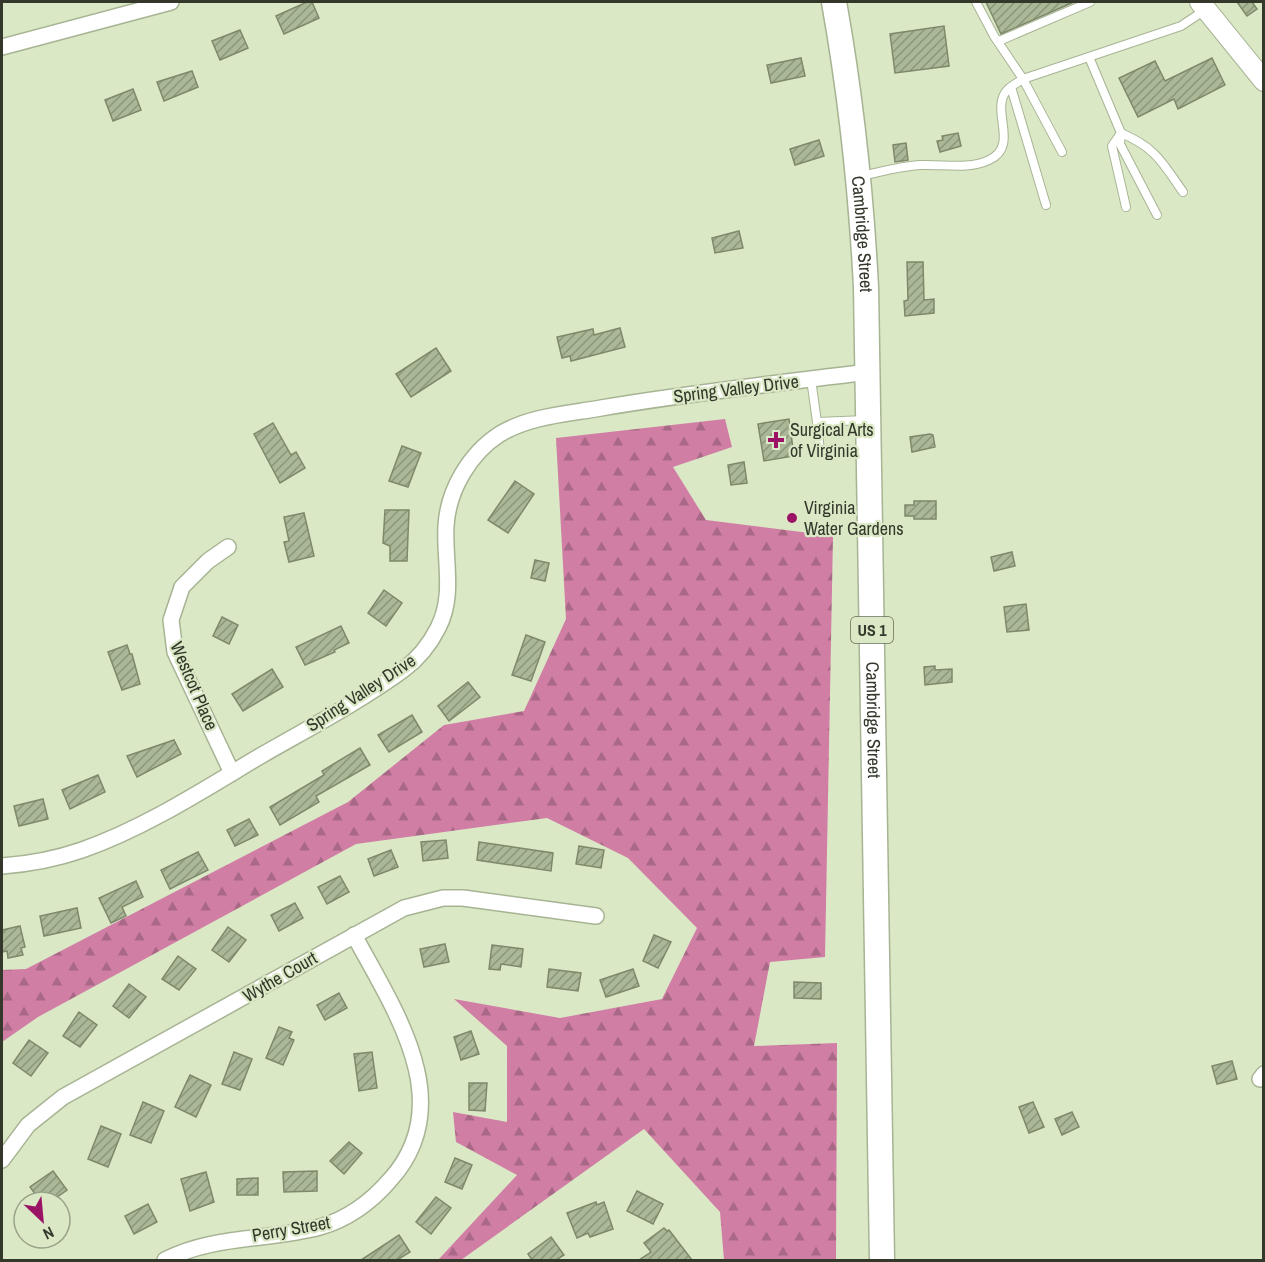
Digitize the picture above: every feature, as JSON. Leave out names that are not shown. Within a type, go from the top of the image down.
[{"type":"main road","name":"Cambridge Street","points":[[834,2],[848,78],[860,177],[868,372],[882,1260]]},
{"type":"street","points":[[2,46],[171,2]]},
{"type":"street","points":[[1203,5],[1263,81]]},
{"type":"street","name":"Spring Valley Drive","points":[[2,866],[49,860],[101,843],[232,773],[404,670],[430,642],[440,626],[449,588],[446,527],[451,500],[471,462],[499,435],[517,426],[546,417],[633,403],[868,372]]},
{"type":"street","name":"Westcot Place","points":[[228,547],[208,561],[182,587],[171,620],[175,652],[232,773]]},
{"type":"street","name":"Wythe Court","points":[[2,1160],[28,1125],[63,1097],[404,908],[443,898],[464,898],[596,916]]},
{"type":"street","name":"Perry Street","points":[[165,1260],[222,1240],[299,1231],[340,1220],[376,1196],[407,1156],[415,1138],[421,1098],[413,1052],[403,1026],[354,935]]},
{"type":"lane","points":[[976,2],[1023,79],[1062,152]]},
{"type":"lane","points":[[999,41],[1090,2]]},
{"type":"lane","points":[[860,177],[919,165],[973,166],[992,159],[1002,148],[1005,135],[1000,103],[1005,91],[1023,79],[1181,26],[1203,5]]},
{"type":"lane","points":[[1089,57],[1121,133],[1120,144],[1157,215]]},
{"type":"lane","points":[[1011,87],[1046,205]]},
{"type":"lane","points":[[1121,133],[1144,143],[1162,162],[1183,192]]},
{"type":"lane","points":[[1121,133],[1112,146],[1126,207]]},
{"type":"lane","points":[[811,379],[820,453]]},
{"type":"lane","points":[[816,422],[868,420]]},
{"type":"green space","points":[[725,419],[732,447],[673,467],[706,520],[833,536],[825,957],[770,962],[754,1046],[837,1043],[836,1260],[724,1260],[720,1212],[644,1129],[461,1260],[438,1260],[517,1175],[456,1142],[453,1112],[507,1122],[507,1046],[454,999],[560,1018],[662,999],[697,928],[628,858],[547,818],[356,844],[38,1017],[2,1042],[2,970],[26,969],[348,802],[444,725],[524,711],[566,619],[556,438]]},
{"type":"building","points":[[307,2],[312,2],[319,18],[284,34],[276,16]]},
{"type":"building","points":[[986,2],[1074,2],[1001,34]]},
{"type":"building","points":[[1237,2],[1252,2],[1257,9],[1247,16]]},
{"type":"building","points":[[944,26],[949,66],[895,73],[890,34]]},
{"type":"building","points":[[240,30],[248,48],[220,60],[212,41]]},
{"type":"building","points":[[801,58],[805,76],[771,83],[767,65]]},
{"type":"building","points":[[1212,58],[1225,85],[1178,109],[1174,99],[1138,117],[1119,78],[1155,61],[1165,81]]},
{"type":"building","points":[[192,71],[198,87],[164,101],[157,82]]},
{"type":"building","points":[[133,89],[141,110],[113,121],[105,100]]},
{"type":"building","points":[[958,133],[961,146],[940,152],[937,141],[943,140],[942,136]]},
{"type":"building","points":[[819,140],[824,156],[795,165],[790,149]]},
{"type":"building","points":[[906,143],[908,160],[895,162],[893,145]]},
{"type":"building","points":[[739,231],[743,248],[715,253],[712,238]]},
{"type":"building","points":[[907,262],[923,262],[924,300],[934,299],[934,313],[905,316],[904,301],[908,300]]},
{"type":"building","points":[[620,328],[625,347],[571,361],[570,356],[562,358],[557,337],[593,329],[594,335]]},
{"type":"building","points":[[436,348],[451,371],[411,397],[396,374]]},
{"type":"building","name":"Surgical Arts of Virginia","points":[[789,419],[794,456],[764,461],[758,424]]},
{"type":"building","points":[[273,423],[291,455],[296,452],[305,468],[280,483],[254,434]]},
{"type":"building","points":[[933,435],[935,447],[912,452],[910,437]]},
{"type":"building","points":[[402,446],[421,453],[408,487],[389,481]]},
{"type":"building","points":[[744,462],[747,483],[731,485],[728,465]]},
{"type":"building","points":[[515,481],[534,494],[508,533],[488,520]]},
{"type":"building","points":[[914,501],[936,501],[936,519],[914,519],[914,516],[905,516],[905,505],[914,505]]},
{"type":"building","points":[[385,510],[409,510],[407,561],[390,561],[390,546],[383,543]]},
{"type":"building","points":[[304,513],[314,556],[289,562],[284,542],[289,541],[284,517]]},
{"type":"building","points":[[1012,552],[1015,566],[994,571],[991,557]]},
{"type":"building","points":[[535,560],[549,563],[545,581],[531,578]]},
{"type":"building","points":[[384,590],[402,603],[386,626],[368,613]]},
{"type":"building","points":[[1026,604],[1029,630],[1007,632],[1004,607]]},
{"type":"building","points":[[222,617],[238,625],[229,644],[213,636]]},
{"type":"building","points":[[341,626],[349,643],[305,665],[296,647]]},
{"type":"building","points":[[526,635],[545,642],[531,681],[512,675]]},
{"type":"building","points":[[127,645],[132,654],[140,684],[122,690],[108,652]]},
{"type":"building","points":[[935,666],[935,670],[952,669],[952,682],[925,685],[924,667]]},
{"type":"building","points":[[272,669],[283,687],[243,711],[232,694]]},
{"type":"building","points":[[468,682],[480,697],[449,721],[438,706]]},
{"type":"building","points":[[412,715],[422,732],[389,752],[378,735]]},
{"type":"building","points":[[174,740],[181,754],[137,777],[127,756]]},
{"type":"building","points":[[360,748],[370,765],[316,796],[319,802],[280,825],[270,807],[324,775],[322,771]]},
{"type":"building","points":[[98,775],[105,792],[70,809],[62,790]]},
{"type":"building","points":[[43,799],[48,819],[19,826],[14,806]]},
{"type":"building","points":[[249,819],[258,835],[235,846],[227,830]]},
{"type":"building","points":[[446,840],[448,858],[423,861],[421,842]]},
{"type":"building","points":[[479,842],[553,853],[551,871],[477,860]]},
{"type":"building","points":[[579,846],[604,850],[601,868],[576,864]]},
{"type":"building","points":[[391,850],[398,867],[374,876],[368,859]]},
{"type":"building","points":[[198,852],[208,870],[170,889],[161,870]]},
{"type":"building","points":[[340,876],[349,892],[327,904],[318,887]]},
{"type":"building","points":[[136,881],[143,897],[122,907],[126,916],[111,923],[99,898]]},
{"type":"building","points":[[295,903],[303,918],[279,931],[271,915]]},
{"type":"building","points":[[77,908],[81,928],[44,936],[40,916]]},
{"type":"building","points":[[20,926],[25,947],[21,948],[23,955],[8,958],[7,951],[2,952],[2,930]]},
{"type":"building","points":[[228,927],[246,940],[229,962],[212,950]]},
{"type":"building","points":[[654,935],[671,942],[658,968],[643,961]]},
{"type":"building","points":[[445,944],[449,962],[424,967],[420,949]]},
{"type":"building","points":[[492,945],[523,949],[521,967],[501,964],[500,970],[489,969]]},
{"type":"building","points":[[178,956],[196,969],[179,990],[162,979]]},
{"type":"building","points":[[549,969],[581,973],[578,991],[547,987]]},
{"type":"building","points":[[633,969],[639,986],[606,997],[600,980]]},
{"type":"building","points":[[794,982],[821,983],[821,999],[794,998]]},
{"type":"building","points":[[129,984],[146,997],[129,1018],[113,1006]]},
{"type":"building","points":[[339,993],[347,1008],[325,1020],[317,1005]]},
{"type":"building","points":[[79,1012],[97,1025],[80,1047],[63,1036]]},
{"type":"building","points":[[279,1027],[292,1032],[289,1038],[294,1040],[283,1065],[266,1058]]},
{"type":"building","points":[[471,1031],[479,1054],[461,1060],[454,1037]]},
{"type":"building","points":[[29,1040],[48,1053],[31,1076],[13,1063]]},
{"type":"building","points":[[234,1052],[252,1059],[240,1090],[222,1084]]},
{"type":"building","points":[[372,1052],[377,1088],[359,1091],[354,1054]]},
{"type":"building","points":[[1232,1061],[1237,1079],[1217,1084],[1212,1066]]},
{"type":"building","points":[[190,1075],[211,1085],[196,1117],[175,1107]]},
{"type":"building","points":[[469,1083],[487,1083],[485,1111],[469,1110]]},
{"type":"building","points":[[143,1102],[164,1111],[151,1143],[130,1135]]},
{"type":"building","points":[[1033,1102],[1044,1127],[1029,1133],[1019,1107]]},
{"type":"building","points":[[1072,1112],[1079,1127],[1062,1135],[1055,1119]]},
{"type":"building","points":[[101,1126],[121,1134],[108,1167],[88,1159]]},
{"type":"building","points":[[349,1142],[362,1153],[344,1174],[330,1161]]},
{"type":"building","points":[[455,1158],[472,1165],[462,1189],[445,1182]]},
{"type":"building","points":[[53,1171],[67,1190],[32,1190],[30,1187]]},
{"type":"building","points":[[317,1171],[317,1191],[284,1192],[283,1172]]},
{"type":"building","points":[[206,1172],[214,1202],[190,1211],[181,1179]]},
{"type":"building","points":[[258,1178],[258,1195],[237,1195],[237,1179]]},
{"type":"building","points":[[637,1191],[663,1204],[653,1224],[627,1211]]},
{"type":"building","points":[[436,1197],[451,1208],[431,1234],[416,1222]]},
{"type":"building","points":[[596,1202],[597,1205],[604,1202],[613,1229],[590,1237],[588,1233],[577,1238],[567,1213]]},
{"type":"building","points":[[148,1204],[157,1222],[134,1234],[125,1216]]},
{"type":"building","points":[[664,1228],[669,1230],[692,1260],[639,1260],[651,1252],[644,1243]]},
{"type":"building","points":[[399,1235],[410,1252],[397,1260],[361,1260]]},
{"type":"building","points":[[551,1237],[564,1255],[556,1260],[532,1260],[528,1254]]},
{"type":"place","name":"Surgical Arts of Virginia","points":[[776,440]]},
{"type":"place","name":"Virginia Water Gardens","points":[[792,518]]}]
